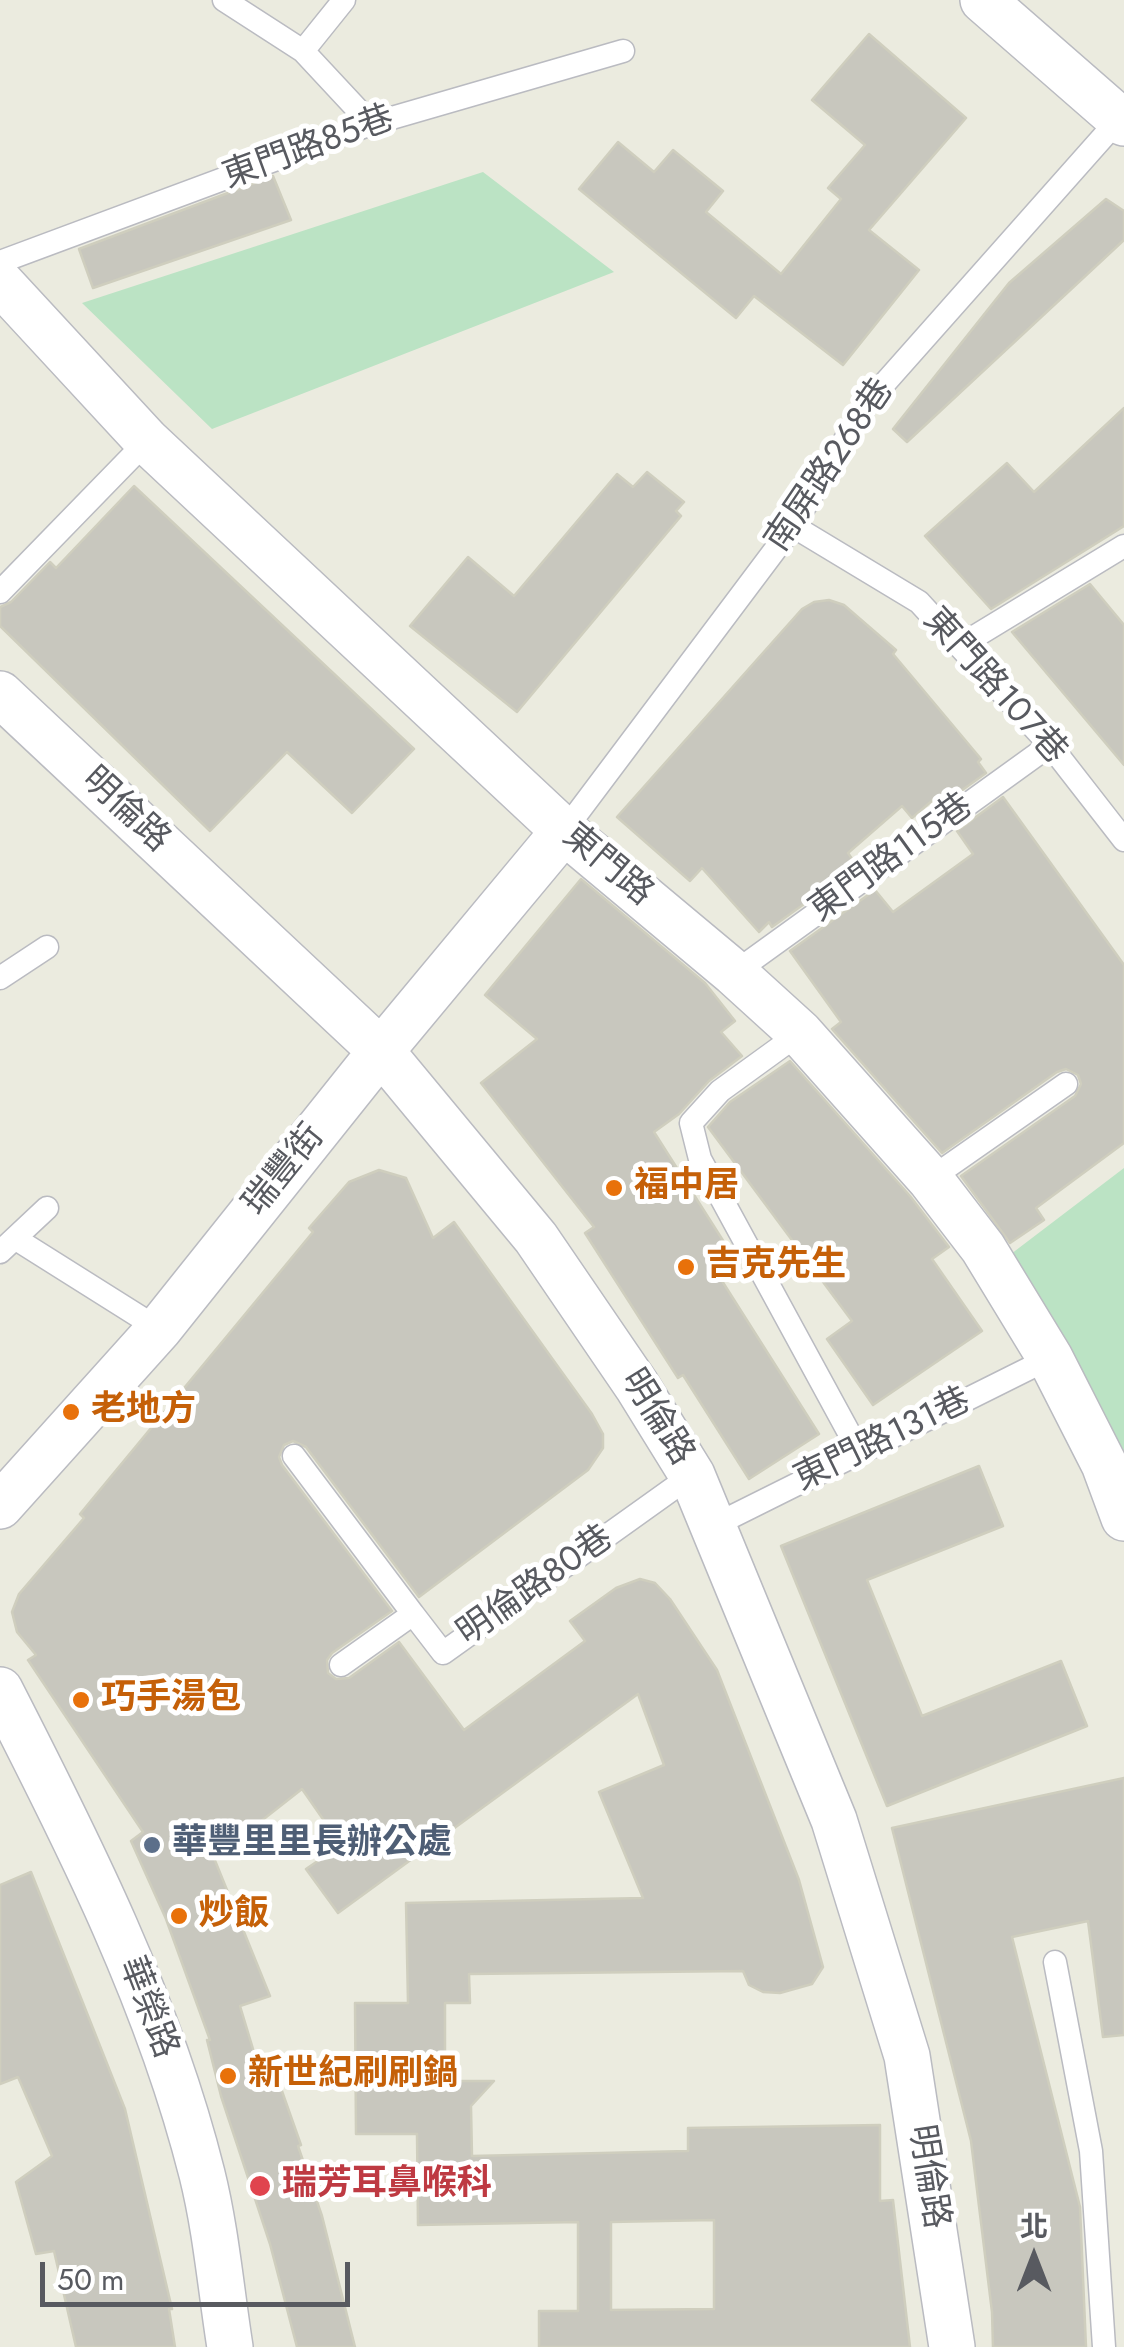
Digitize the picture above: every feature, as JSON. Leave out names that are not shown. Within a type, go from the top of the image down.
[{"type":"street","points":[[983,0],[1122,121]]},
{"type":"street","name":"東門路","points":[[0,282],[147,441],[564,831],[800,1032],[930,1179],[983,1248],[1050,1358],[1104,1464],[1124,1518]]},
{"type":"street","name":"明倫路","points":[[0,694],[380,1051],[536,1238],[692,1475],[834,1820],[907,2056],[952,2347]]},
{"type":"street","name":"瑞豐街","points":[[0,1506],[158,1329],[380,1051],[564,831]]},
{"type":"street","name":"華榮路","points":[[0,1690],[81,1848],[160,2034],[203,2176],[230,2347]]},
{"type":"lane","points":[[224,0],[302,51],[371,124]]},
{"type":"lane","points":[[302,51],[344,0]]},
{"type":"lane","name":"東門路85巷","points":[[0,262],[371,124],[623,51]]},
{"type":"lane","name":"南屏路268巷","points":[[564,831],[792,526],[868,402],[1122,121]]},
{"type":"lane","points":[[0,592],[147,441]]},
{"type":"lane","name":"東門路107巷","points":[[792,526],[919,602],[1050,745],[1124,840]]},
{"type":"lane","points":[[962,645],[1124,546]]},
{"type":"lane","name":"東門路115巷","points":[[734,973],[1050,745]]},
{"type":"lane","points":[[0,978],[47,947]]},
{"type":"lane","points":[[800,1032],[720,1091],[691,1123],[700,1160],[860,1453]]},
{"type":"lane","points":[[930,1179],[1066,1084]]},
{"type":"lane","points":[[47,1208],[8,1246],[158,1329]]},
{"type":"lane","name":"東門路131巷","points":[[715,1525],[1050,1358]]},
{"type":"lane","points":[[294,1456],[413,1614]]},
{"type":"lane","name":"明倫路80巷","points":[[341,1665],[413,1614],[443,1653],[692,1475]]},
{"type":"lane","points":[[1055,1962],[1091,2151],[1104,2347]]},
{"type":"green space","points":[[483,172],[614,272],[212,429],[82,303]]},
{"type":"green space","points":[[1124,1168],[1124,1476],[1011,1254]]},
{"type":"building","points":[[869,34],[966,118],[869,230],[919,270],[843,365],[754,296],[736,318],[579,189],[618,142],[654,172],[673,150],[723,191],[706,212],[781,274],[841,199],[828,188],[865,145],[812,100]]},
{"type":"building","points":[[273,176],[291,220],[93,288],[79,249]]},
{"type":"building","points":[[1106,199],[1124,211],[1124,240],[907,442],[893,429],[1009,283]]},
{"type":"building","points":[[1124,408],[1124,526],[991,609],[925,536],[1007,463],[1034,492]]},
{"type":"building","points":[[647,472],[684,502],[676,511],[681,516],[517,712],[410,626],[468,557],[514,596],[617,474],[633,487]]},
{"type":"building","points":[[134,486],[414,749],[352,813],[287,752],[210,831],[0,626],[0,607],[11,602],[50,562],[56,568]]},
{"type":"building","points":[[1090,584],[1124,625],[1124,765],[1012,632]]},
{"type":"building","points":[[829,600],[844,605],[896,650],[893,654],[981,759],[978,762],[986,773],[940,806],[934,799],[912,818],[902,806],[848,853],[857,866],[772,927],[769,922],[759,932],[702,868],[690,881],[617,817],[802,609]]},
{"type":"building","points":[[1003,797],[1124,965],[1124,1143],[1036,1208],[1044,1220],[1010,1243],[961,1176],[1075,1096],[1081,1084],[1078,1075],[1066,1069],[1057,1072],[942,1153],[832,1029],[841,1022],[790,951],[875,890],[893,912],[973,854],[957,831]]},
{"type":"building","points":[[581,879],[705,983],[735,1021],[721,1032],[742,1056],[654,1132],[736,1261],[717,1273],[819,1434],[749,1479],[683,1375],[678,1378],[585,1233],[594,1227],[481,1083],[537,1039],[485,995]]},
{"type":"building","points":[[790,1061],[910,1196],[949,1247],[932,1259],[982,1331],[873,1405],[827,1339],[852,1321],[708,1127],[730,1102]]},
{"type":"building","points":[[379,1170],[406,1178],[433,1238],[454,1222],[592,1414],[603,1434],[603,1448],[588,1470],[419,1597],[306,1447],[293,1441],[284,1445],[279,1457],[282,1465],[392,1611],[332,1653],[327,1660],[328,1673],[336,1679],[349,1678],[399,1642],[464,1730],[585,1641],[570,1621],[616,1588],[640,1579],[655,1583],[717,1670],[799,1880],[823,1967],[812,1984],[780,1993],[763,1992],[749,1985],[743,1971],[469,1974],[470,2003],[445,2003],[445,2081],[494,2081],[471,2106],[472,2156],[688,2151],[688,2128],[880,2125],[880,2201],[893,2200],[910,2347],[539,2347],[539,2311],[578,2311],[578,2222],[418,2225],[417,2134],[356,2134],[355,2003],[408,2003],[406,1903],[643,1898],[599,1792],[664,1765],[638,1694],[338,1913],[306,1869],[341,1845],[302,1789],[214,1858],[270,1996],[240,2006],[263,2082],[277,2077],[301,2145],[298,2146],[322,2216],[355,2347],[297,2347],[270,2244],[221,2096],[210,2040],[166,1919],[131,1841],[143,1832],[28,1660],[36,1655],[17,1632],[12,1612],[19,1594],[84,1518],[80,1514],[313,1232],[309,1228],[349,1182]],"holes":[[[714,2220],[714,2309],[611,2310],[611,2222]]]},
{"type":"building","points":[[979,1466],[1003,1526],[867,1580],[922,1716],[1061,1661],[1087,1726],[887,1806],[781,1546]]},
{"type":"building","points":[[1124,1778],[1124,2035],[1103,2037],[1088,1921],[1012,1937],[1080,2207],[1086,2347],[993,2347],[971,2141],[892,1828]]},
{"type":"building","points":[[31,1872],[125,2109],[172,2309],[175,2347],[76,2347],[54,2251],[36,2254],[16,2182],[52,2156],[18,2077],[0,2084],[0,1885]]},
{"type":"place","name":"福中居","points":[[614,1188]]},
{"type":"place","name":"吉克先生","points":[[686,1267]]},
{"type":"place","name":"老地方","points":[[71,1412]]},
{"type":"place","name":"巧手湯包","points":[[81,1700]]},
{"type":"place","name":"華豐里里長辦公處","points":[[152,1845]]},
{"type":"place","name":"炒飯","points":[[179,1916]]},
{"type":"place","name":"新世紀刷刷鍋","points":[[228,2076]]},
{"type":"place","name":"瑞芳耳鼻喉科","points":[[260,2186]]}]
